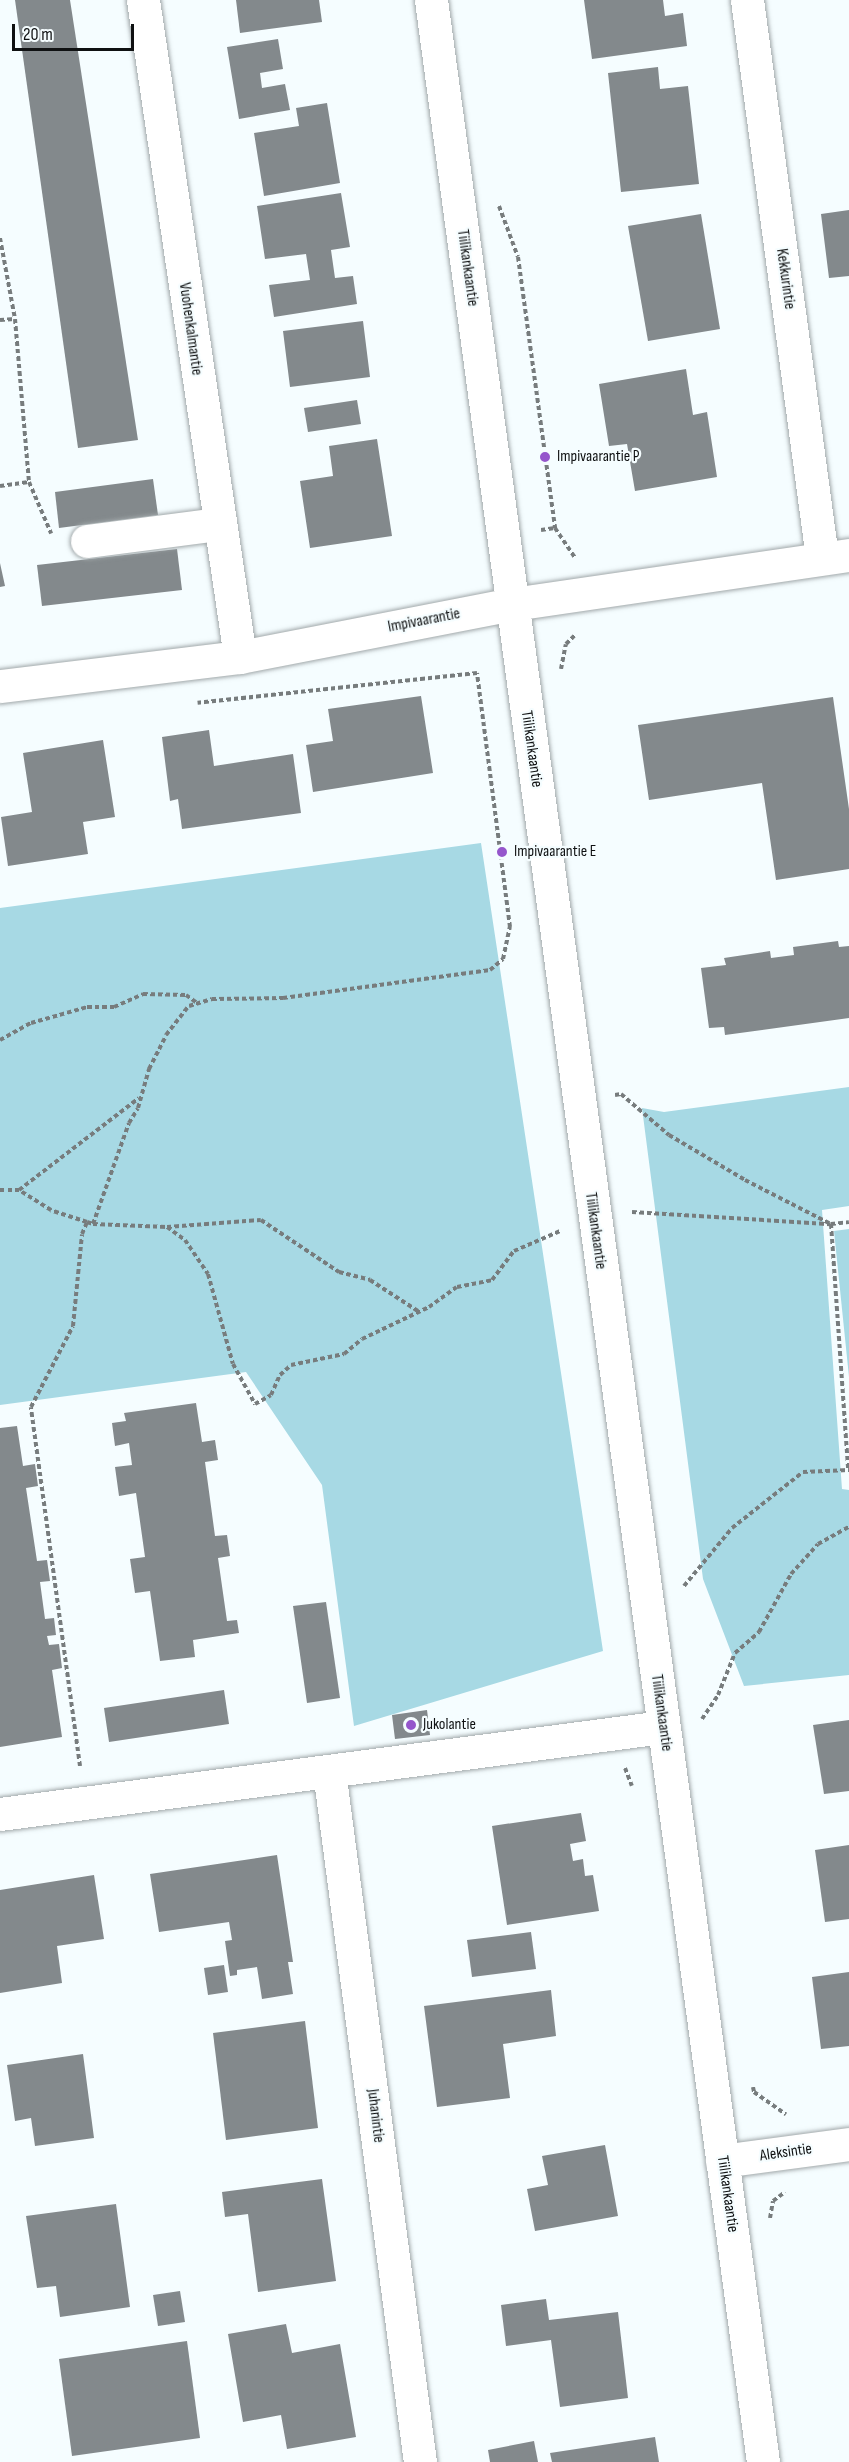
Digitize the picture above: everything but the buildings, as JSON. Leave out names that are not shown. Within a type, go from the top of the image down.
[{"type":"street","name":"Vuohenkalmantie","points":[[142,0],[218,524],[240,657]]},
{"type":"street","name":"Tiilikankaantie","points":[[431,0],[594,1220],[679,1726],[722,2161],[763,2462]]},
{"type":"street","name":"Kekkurintie","points":[[747,0],[836,556]]},
{"type":"street","points":[[87,541],[218,524]]},
{"type":"street","name":"Impivaarantie","points":[[0,686],[240,657],[513,604],[836,556]]},
{"type":"street","points":[[0,1814],[679,1726]]},
{"type":"street","name":"Juhanintie","points":[[329,1771],[420,2462]]},
{"type":"street","name":"Aleksintie","points":[[722,2161],[849,2144]]},
{"type":"path","points":[[0,238],[15,319],[29,482],[51,533],[87,541]]},
{"type":"path","points":[[0,320],[15,319]]},
{"type":"path","points":[[0,486],[29,482]]},
{"type":"path","points":[[93,1224],[166,1035],[181,1014],[197,1003],[230,997],[283,998],[490,970],[503,959],[510,927],[477,673],[191,704]]},
{"type":"path","points":[[0,1040],[31,1023],[87,1007],[114,1007],[143,994],[186,995],[197,1003]]},
{"type":"path","points":[[612,1096],[621,1094],[669,1136],[831,1224]]},
{"type":"path","points":[[18,1190],[122,1114],[141,1095]]},
{"type":"path","points":[[0,1190],[18,1190],[51,1210],[93,1224],[167,1227],[261,1220],[339,1272],[370,1280],[418,1311]]},
{"type":"path","points":[[627,1212],[831,1224],[849,1222]]},
{"type":"path","points":[[167,1227],[185,1240],[208,1274],[233,1364],[255,1404],[271,1395],[280,1376],[291,1365],[344,1354],[362,1338],[418,1311],[457,1287],[492,1280],[514,1251],[530,1240],[594,1220]]},
{"type":"path","points":[[85,1803],[31,1407],[73,1326],[82,1234],[87,1222]]},
{"type":"path","points":[[678,1593],[732,1528],[804,1472],[848,1470],[831,1224]]},
{"type":"path","points":[[679,1726],[707,1715],[735,1653],[759,1632],[791,1574],[818,1544],[849,1527]]},
{"type":"shaded area","points":[[481,843],[603,1651],[354,1726],[322,1485],[246,1372],[0,1405],[0,908]]},
{"type":"shaded area","points":[[849,1087],[849,1206],[822,1210],[842,1489],[849,1490],[849,1675],[744,1686],[703,1579],[642,1108],[664,1112]]},
{"type":"shaded area","points":[[849,1229],[849,1377],[834,1231]]},
{"type":"place","name":"Impivaarantie P","points":[[545,457]]},
{"type":"place","name":"Impivaarantie E","points":[[502,852]]},
{"type":"place","name":"Jukolantie","points":[[411,1725]]}]
